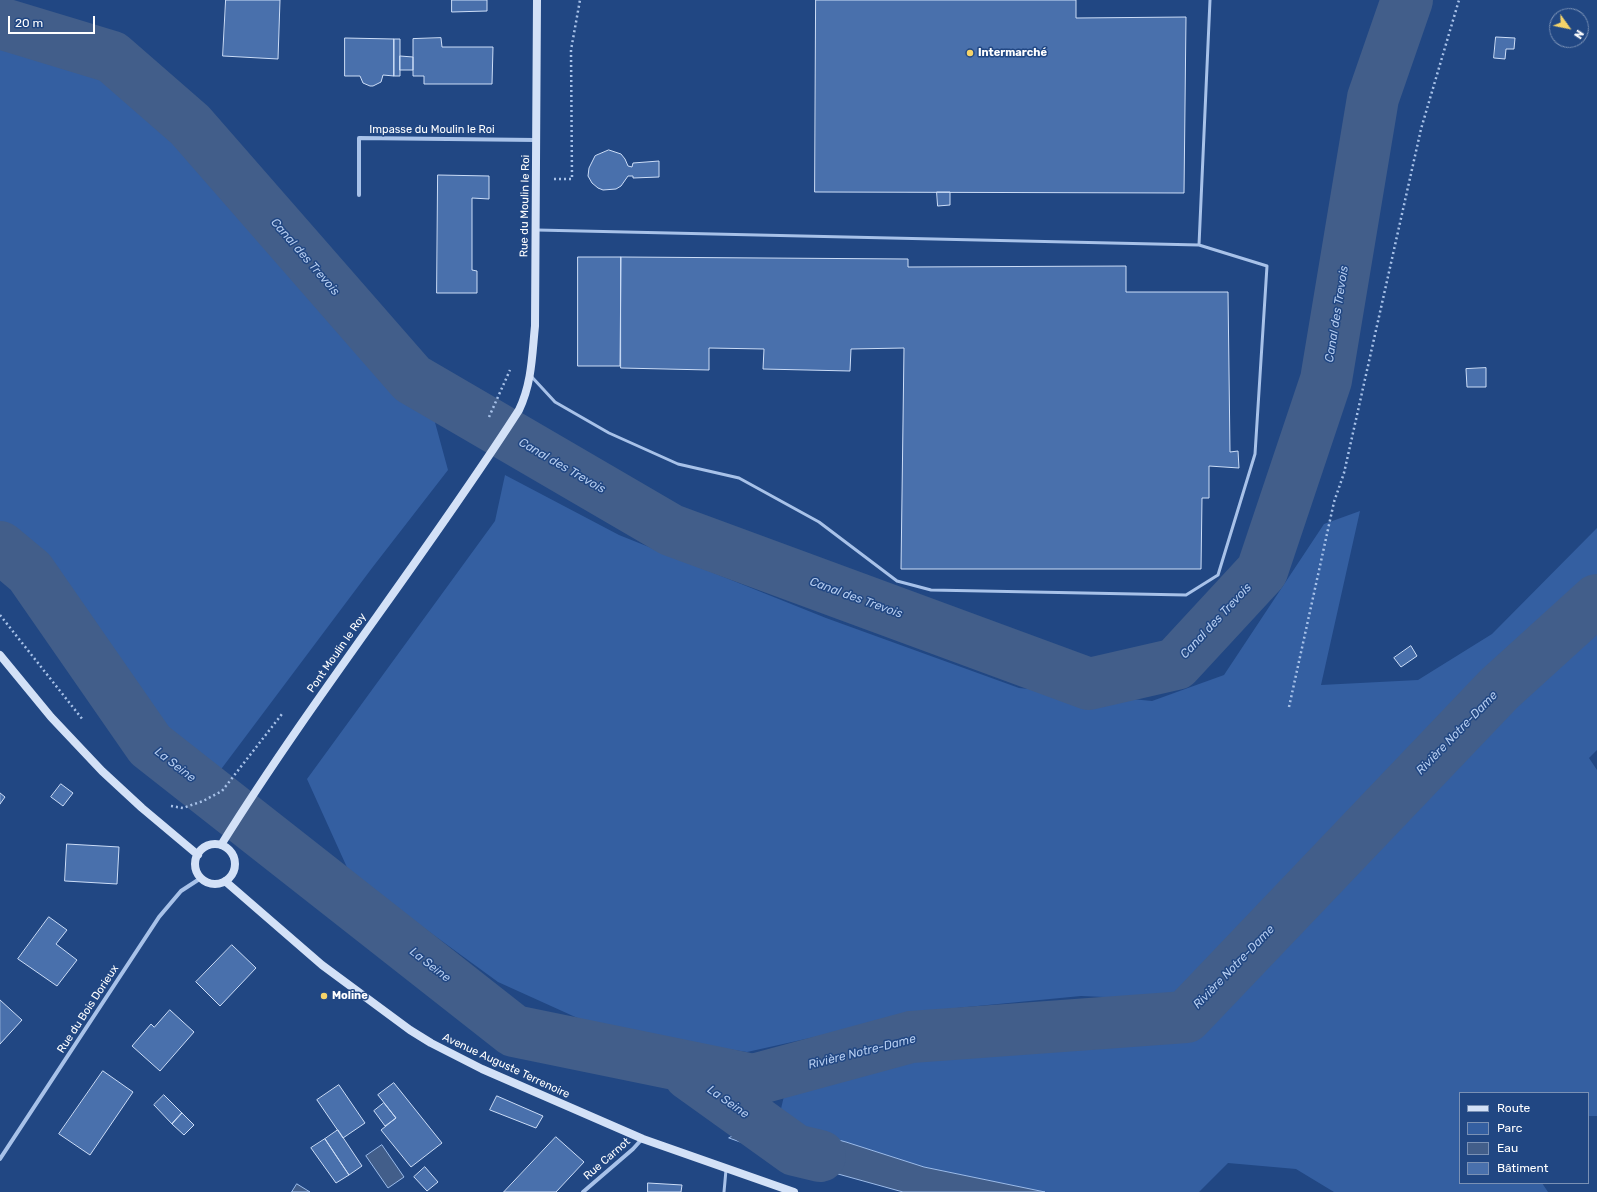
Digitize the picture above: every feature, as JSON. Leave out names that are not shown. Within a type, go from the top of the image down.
[{"type":"street","name":"Rue du Moulin le Roi","points":[[518,410],[524,398],[530,375],[534,326],[537,0]]},
{"type":"street","name":"Impasse du Moulin le Roi","points":[[359,195],[359,138],[536,140]]},
{"type":"street","name":"Pont Moulin le Roy","points":[[221,845],[276,759],[476,476],[518,410]]},
{"type":"street","points":[[0,656],[51,717],[102,771],[142,808],[198,855]]},
{"type":"street","points":[[221,845],[232,853],[235,861],[232,874],[225,882],[212,884],[201,878],[197,873],[196,866],[198,855],[208,846],[221,845]]},
{"type":"street","name":"Rue du Bois Dorieux","points":[[0,1159],[159,916],[181,891],[201,878]]},
{"type":"street","name":"Avenue Auguste Terrenoire","points":[[225,882],[322,965],[410,1030],[431,1043],[482,1069],[643,1139],[794,1192]]},
{"type":"street","name":"Rue Carnot","points":[[583,1192],[643,1139]]},
{"type":"lane","points":[[1199,245],[1210,0]]},
{"type":"lane","points":[[530,375],[555,402],[609,434],[678,464],[739,478],[819,522],[897,581],[931,590],[1186,595],[1218,574],[1255,454],[1267,266],[1199,245],[536,230]]},
{"type":"lane","points":[[724,1192],[726,1168]]},
{"type":"path","points":[[572,179],[572,50],[580,0]]},
{"type":"path","points":[[1289,707],[1334,502],[1344,473],[1421,129],[1459,0]]},
{"type":"path","points":[[492,411],[500,393]]},
{"type":"path","points":[[0,615],[87,725]]},
{"type":"path","points":[[184,808],[203,802],[222,791]]},
{"type":"green space","points":[[0,42],[89,66],[167,134],[333,319],[433,415],[448,470],[372,568],[219,772],[164,734],[24,544],[0,524]]},
{"type":"green space","points":[[505,475],[619,535],[826,618],[1019,688],[1152,701],[1224,675],[1324,524],[1360,511],[1321,685],[1418,680],[1492,634],[1597,528],[1597,577],[1420,749],[1234,952],[1175,1000],[1081,996],[936,1010],[747,1052],[604,1030],[498,982],[350,874],[307,779],[495,521]]},
{"type":"green space","points":[[1597,615],[1597,750],[1589,758],[1597,770],[1597,1116],[1589,1116],[1589,1092],[1459,1092],[1459,1184],[1543,1184],[1548,1192],[1334,1192],[1296,1169],[1228,1163],[1199,1192],[1045,1192],[924,1167],[846,1142],[790,1127],[780,1113],[784,1096],[828,1077],[920,1058],[1143,1044],[1188,1033],[1237,985],[1420,783]]},
{"type":"water","points":[[780,1113],[790,1127],[846,1142],[924,1167],[1045,1192],[903,1192],[802,1164],[729,1138]]},
{"type":"water","points":[[382,1145],[404,1177],[388,1188],[366,1156]]},
{"type":"water","points":[[297,1184],[310,1192],[292,1192]]},
{"type":"building","points":[[226,0],[280,0],[278,59],[223,56]]},
{"type":"building","points":[[452,0],[487,0],[487,11],[452,12]]},
{"type":"building","points":[[816,0],[1076,0],[1076,18],[1186,17],[1184,193],[815,192]]},
{"type":"building","points":[[1496,37],[1515,38],[1514,49],[1506,49],[1505,59],[1494,58]]},
{"type":"building","points":[[345,38],[394,39],[394,76],[383,75],[381,82],[370,86],[363,83],[360,76],[345,76]]},
{"type":"building","points":[[441,38],[442,47],[493,47],[492,84],[424,84],[424,76],[413,76],[413,39]]},
{"type":"building","points":[[394,39],[400,39],[400,76],[394,76]]},
{"type":"building","points":[[400,56],[413,57],[413,70],[400,70]]},
{"type":"building","points":[[609,150],[621,154],[628,166],[632,167],[633,163],[659,161],[659,177],[633,178],[633,176],[628,176],[621,186],[616,189],[603,190],[598,188],[592,183],[588,176],[589,168],[595,156]]},
{"type":"building","points":[[438,175],[489,176],[489,199],[472,198],[472,270],[477,271],[477,293],[437,293]]},
{"type":"building","points":[[937,192],[950,192],[950,205],[938,206]]},
{"type":"building","points":[[578,257],[621,257],[620,366],[578,366]]},
{"type":"building","points":[[621,257],[908,259],[908,267],[1126,266],[1126,292],[1228,292],[1230,452],[1238,451],[1239,468],[1209,466],[1209,498],[1202,498],[1201,569],[901,569],[904,348],[851,349],[850,371],[763,369],[764,349],[709,348],[709,370],[621,368]]},
{"type":"building","points":[[1486,368],[1486,387],[1467,387],[1466,369]]},
{"type":"building","points":[[1411,646],[1417,656],[1401,667],[1394,658]]},
{"type":"building","points":[[61,784],[73,793],[63,806],[51,797]]},
{"type":"building","points":[[0,793],[5,797],[0,804]]},
{"type":"building","points":[[67,844],[119,847],[117,884],[65,881]]},
{"type":"building","points":[[49,917],[67,930],[56,944],[77,960],[57,986],[18,959]]},
{"type":"building","points":[[232,945],[256,968],[220,1006],[196,982]]},
{"type":"building","points":[[0,1000],[22,1020],[0,1044]]},
{"type":"building","points":[[170,1010],[194,1032],[160,1071],[132,1046],[151,1024],[154,1027]]},
{"type":"building","points":[[103,1071],[133,1092],[90,1155],[59,1134]]},
{"type":"building","points":[[394,1083],[442,1143],[411,1167],[381,1130],[396,1118],[378,1095]]},
{"type":"building","points":[[339,1085],[365,1123],[343,1138],[317,1100]]},
{"type":"building","points":[[164,1095],[182,1113],[172,1124],[154,1105]]},
{"type":"building","points":[[497,1096],[543,1116],[536,1128],[490,1110]]},
{"type":"building","points":[[384,1103],[396,1118],[385,1126],[374,1111]]},
{"type":"building","points":[[182,1113],[194,1125],[184,1135],[172,1124]]},
{"type":"building","points":[[338,1130],[362,1166],[349,1175],[325,1139]]},
{"type":"building","points":[[556,1137],[584,1162],[556,1192],[504,1192]]},
{"type":"building","points":[[325,1139],[349,1175],[336,1183],[311,1148]]},
{"type":"building","points":[[425,1167],[438,1182],[427,1191],[414,1177]]},
{"type":"building","points":[[648,1183],[682,1185],[681,1192],[648,1192]]},
{"type":"waterway","name":"Canal des Trevois","points":[[0,23],[112,57],[190,125],[412,379],[671,530],[1089,684],[1176,664],[1262,571],[1326,380],[1373,98],[1407,0]]},
{"type":"waterway","name":"Rivière Notre-Dame","points":[[0,547],[30,572],[150,745],[514,1031],[753,1080],[911,1037],[1186,1017],[1499,689],[1597,600]]},
{"type":"waterway","name":"La Seine","points":[[689,1074],[795,1150],[820,1156]]},
{"type":"place","name":"Intermarché","points":[[970,53]]},
{"type":"place","name":"Moline","points":[[324,996]]}]
